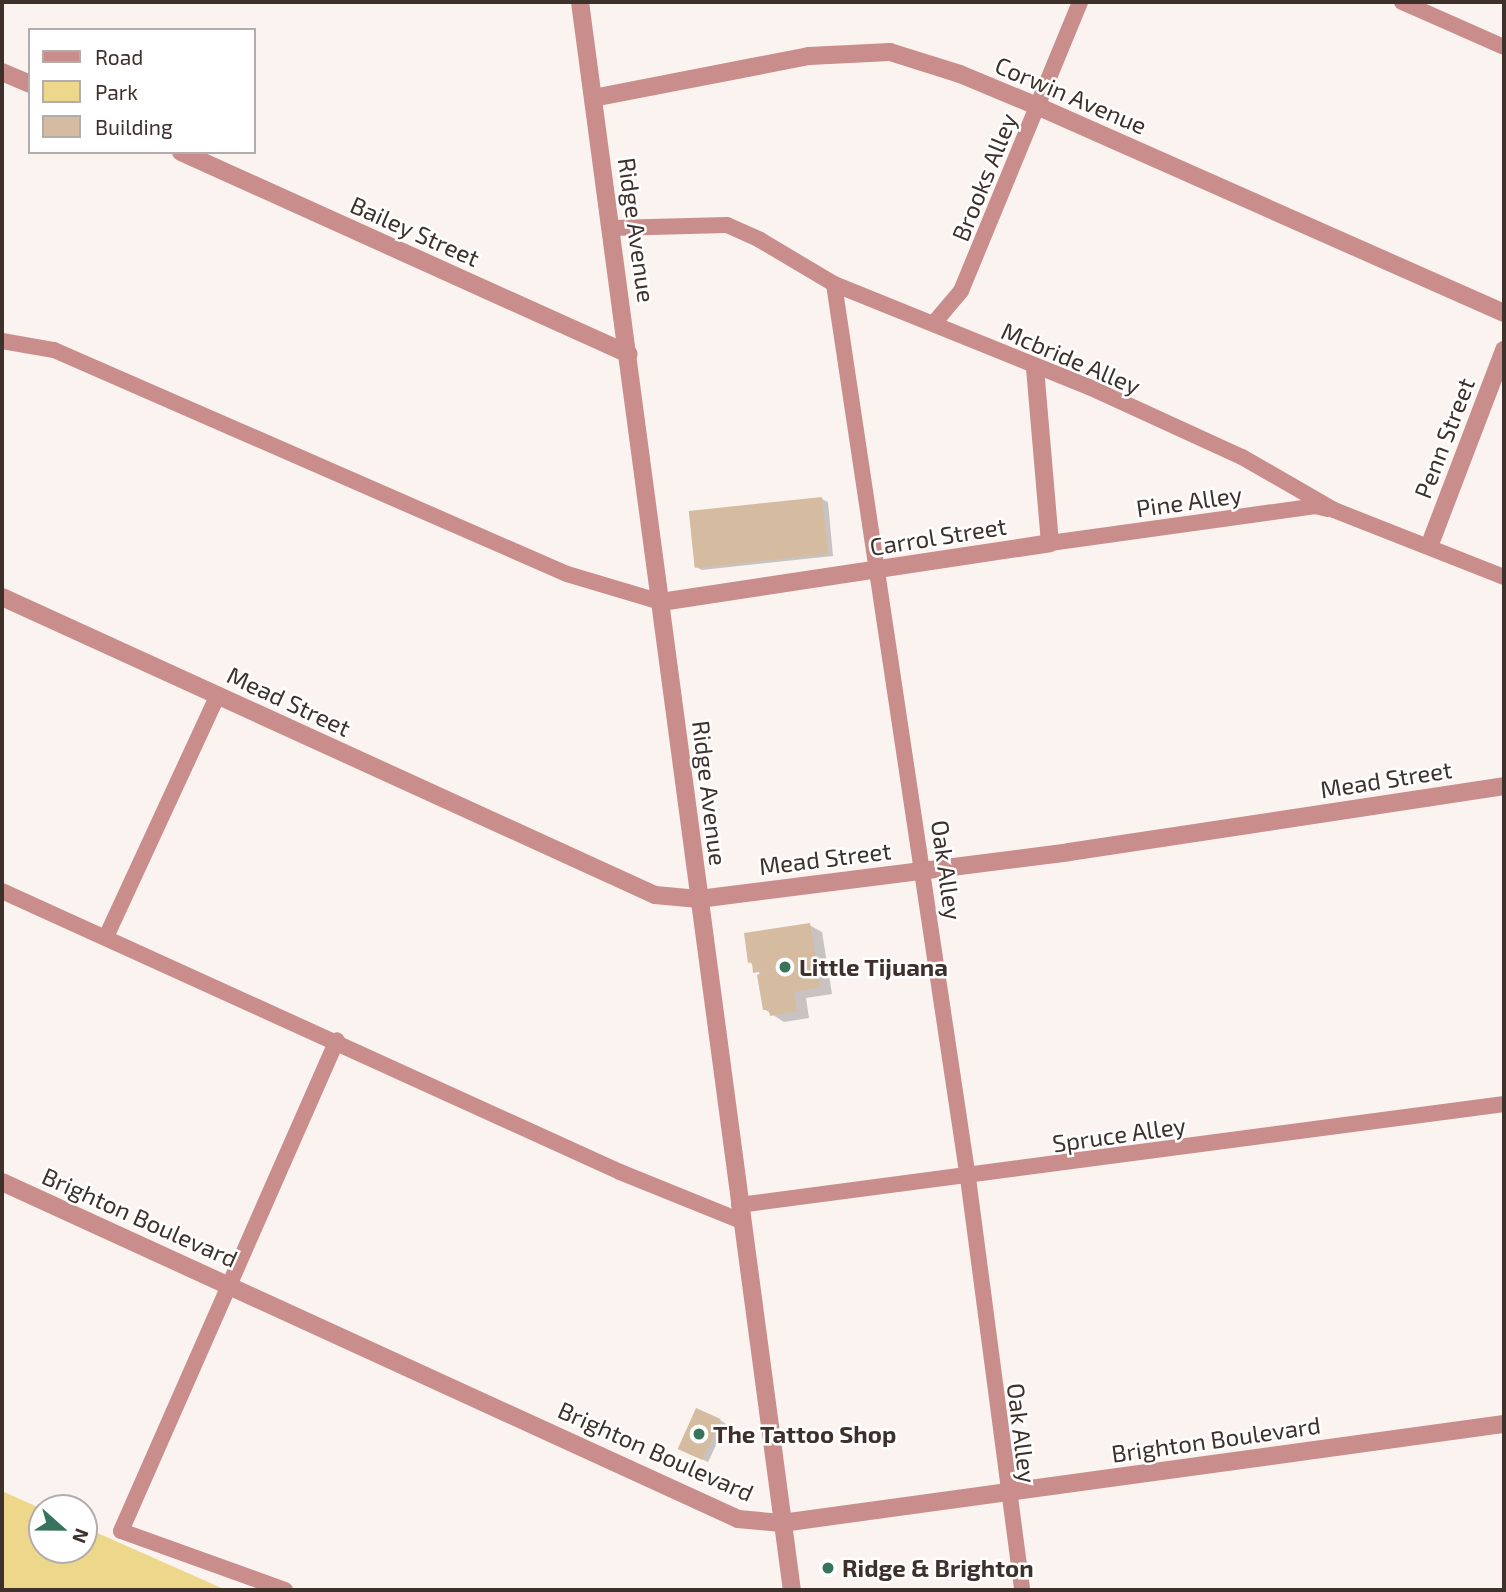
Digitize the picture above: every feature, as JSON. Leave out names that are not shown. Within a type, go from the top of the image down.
[{"type":"street","name":"Ridge Avenue","points":[[580,2],[792,1590]]},
{"type":"street","name":"Corwin Avenue","points":[[593,98],[808,57],[890,52],[960,74],[1038,106],[1504,313]]},
{"type":"street","points":[[2,72],[28,84]]},
{"type":"street","name":"Bailey Street","points":[[184,154],[628,354]]},
{"type":"street","name":"Penn Street","points":[[1430,544],[1504,350]]},
{"type":"street","points":[[1035,369],[1050,543]]},
{"type":"street","name":"Carrol Street","points":[[661,602],[1050,543]]},
{"type":"street","name":"Mead Street","points":[[2,597],[655,895],[699,899],[924,870],[1504,786]]},
{"type":"street","name":"Brighton Boulevard","points":[[2,1182],[738,1519],[782,1523],[1504,1424]]},
{"type":"lane","name":"Brooks Alley","points":[[934,323],[961,291],[1080,2]]},
{"type":"lane","points":[[1402,2],[1504,47]]},
{"type":"lane","name":"Mcbride Alley","points":[[612,228],[727,225],[761,240],[834,284],[934,323],[1035,369],[1089,387],[1242,457],[1334,510],[1430,544],[1504,577]]},
{"type":"lane","name":"Oak Alley","points":[[834,284],[924,870],[1022,1590]]},
{"type":"lane","points":[[2,341],[54,350],[567,574],[661,602]]},
{"type":"lane","name":"Pine Alley","points":[[1050,543],[1315,506],[1334,510]]},
{"type":"lane","points":[[106,937],[218,695]]},
{"type":"lane","points":[[2,891],[337,1040],[620,1172],[740,1213]]},
{"type":"lane","points":[[285,1590],[121,1531],[337,1040]]},
{"type":"lane","name":"Spruce Alley","points":[[740,1213],[968,1178],[1504,1104]]},
{"type":"green space","points":[[2,1491],[28,1503],[28,1564],[98,1564],[98,1533],[226,1590],[2,1590]]},
{"type":"building","points":[[822,497],[828,554],[695,568],[689,511]]},
{"type":"building","name":"Little Tijuana","points":[[810,923],[820,987],[794,992],[797,1011],[770,1016],[769,1010],[763,1010],[757,975],[764,971],[753,973],[752,962],[748,963],[744,933]]},
{"type":"building","name":"The Tattoo Shop","points":[[696,1408],[721,1419],[702,1460],[678,1449]]},
{"type":"place","name":"Little Tijuana","points":[[785,967]]},
{"type":"place","name":"The Tattoo Shop","points":[[699,1434]]},
{"type":"place","name":"Ridge & Brighton","points":[[828,1568]]}]
